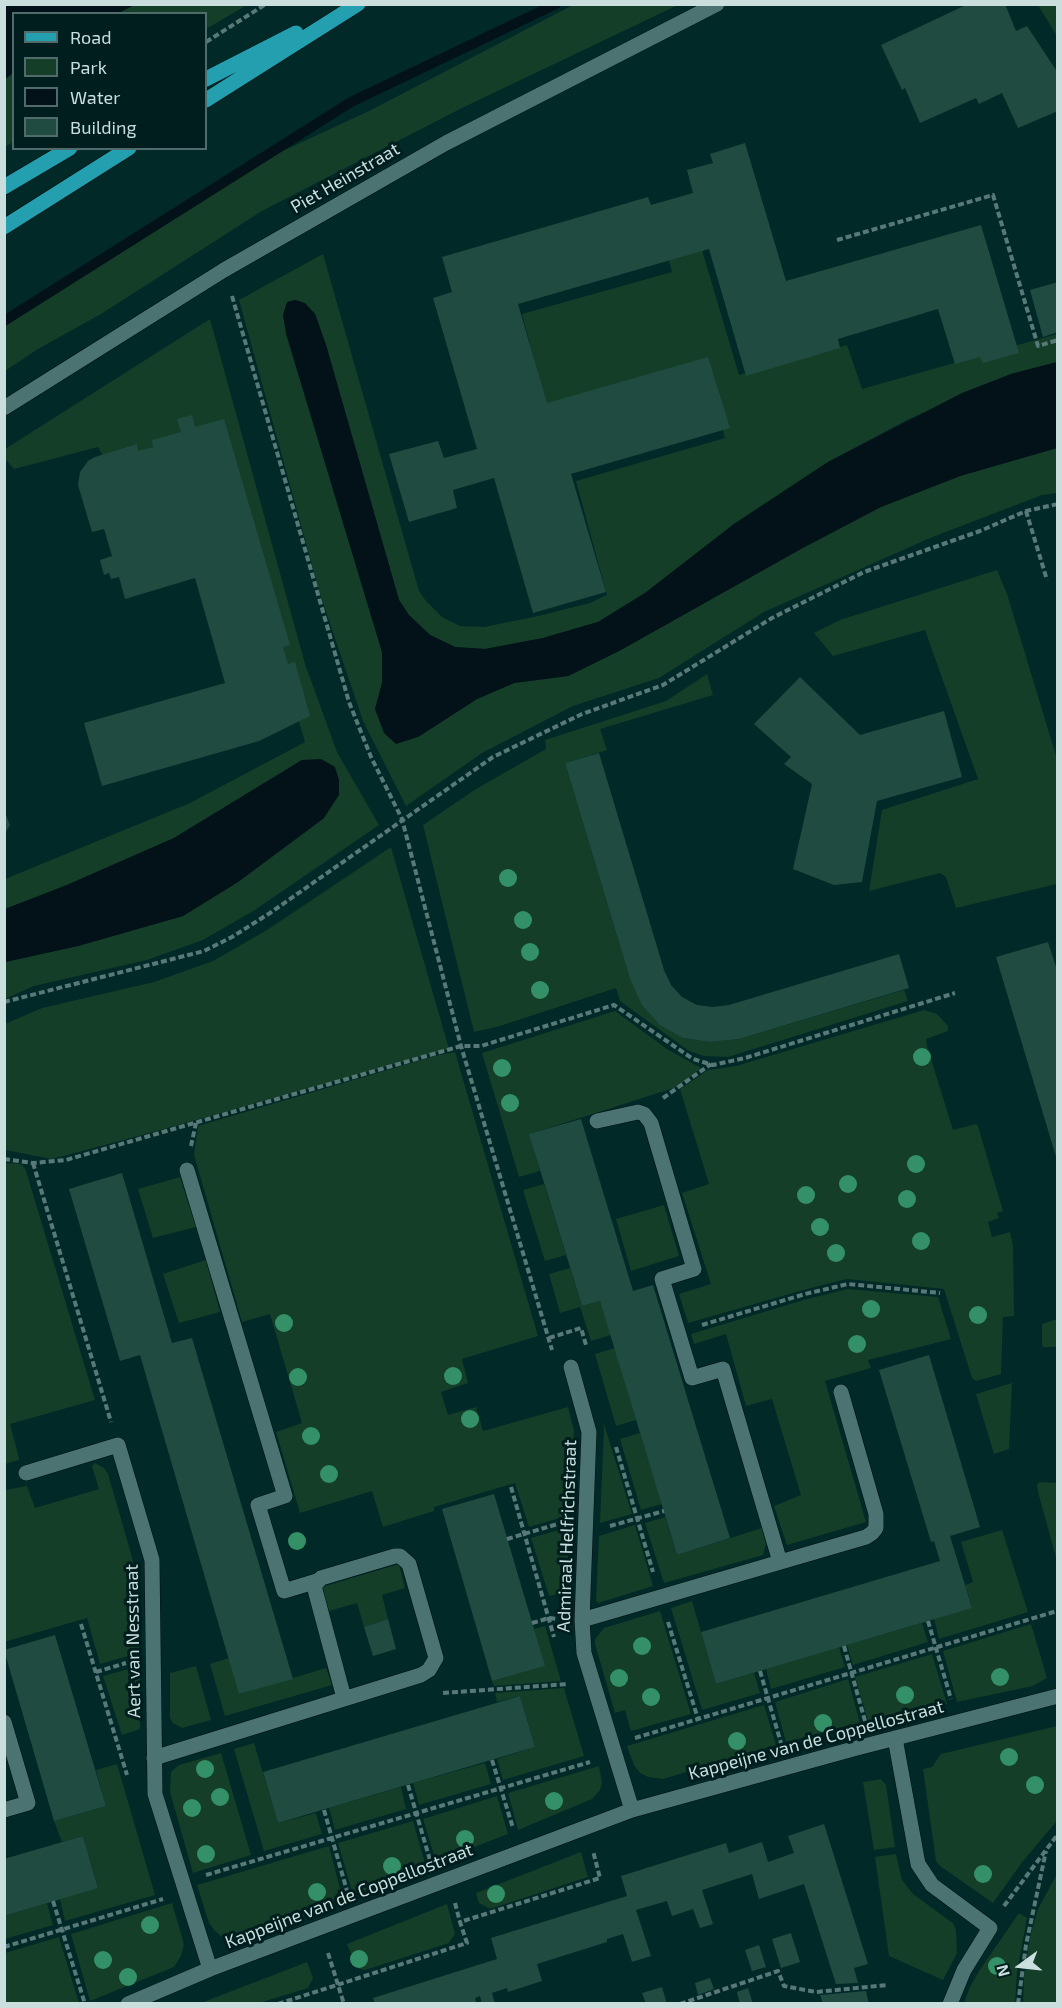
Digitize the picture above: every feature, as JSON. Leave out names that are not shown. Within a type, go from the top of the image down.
[{"type":"main road","points":[[207,78],[352,4]]},
{"type":"main road","points":[[207,99],[358,4]]},
{"type":"main road","points":[[4,187],[67,150]]},
{"type":"main road","points":[[4,227],[126,150]]},
{"type":"street","name":"Piet Heinstraat","points":[[4,408],[224,270],[446,142],[717,4]]},
{"type":"street","points":[[597,1121],[639,1112],[644,1114],[651,1123],[694,1269],[662,1279],[692,1378],[723,1369],[780,1562]]},
{"type":"street","points":[[154,1758],[425,1673],[434,1663],[435,1658],[409,1564],[405,1559],[394,1556],[284,1591],[258,1505],[285,1497],[187,1170]]},
{"type":"street","name":"Admiraal Helfrichstraat","points":[[570,1367],[589,1432],[582,1620],[584,1653],[632,1810]]},
{"type":"street","points":[[582,1620],[866,1537],[876,1528],[876,1514],[841,1392]]},
{"type":"street","points":[[26,1473],[118,1445]]},
{"type":"street","name":"Aert van Nesstraat","points":[[118,1445],[152,1560],[155,1794],[210,1969]]},
{"type":"street","points":[[317,1581],[313,1590],[344,1698]]},
{"type":"street","name":"Kappeijne van de Coppellostraat","points":[[128,2004],[210,1969],[632,1810],[1058,1696]]},
{"type":"street","points":[[4,1722],[28,1803],[4,1810]]},
{"type":"street","points":[[895,1738],[918,1864],[932,1885],[990,1928],[964,1970],[950,2004]]},
{"type":"path","points":[[207,41],[266,4]]},
{"type":"path","points":[[837,240],[993,195],[1038,346],[1058,340]]},
{"type":"path","points":[[224,270],[349,702],[371,757],[402,819],[461,1046],[555,1358],[570,1367]]},
{"type":"path","points":[[4,1002],[204,951],[232,937],[270,913],[493,757],[582,714],[663,685],[772,618],[864,572],[980,531],[1026,511],[1058,504]]},
{"type":"path","points":[[1026,511],[1047,580]]},
{"type":"path","points":[[4,1159],[33,1163],[66,1160],[461,1046],[481,1046],[614,1005],[693,1059],[711,1064],[745,1059],[956,993]]},
{"type":"path","points":[[644,1114],[711,1064]]},
{"type":"path","points":[[33,1163],[118,1445]]},
{"type":"path","points":[[678,1332],[805,1294],[848,1284],[940,1293]]},
{"type":"path","points":[[549,1338],[581,1328],[588,1351]]},
{"type":"path","points":[[615,1440],[698,1719]]},
{"type":"path","points":[[511,1487],[555,1640]]},
{"type":"path","points":[[585,1533],[664,1511]]},
{"type":"path","points":[[507,1539],[586,1515]]},
{"type":"path","points":[[183,1882],[592,1762],[611,1745],[1057,1611]]},
{"type":"path","points":[[532,1623],[538,1621]]},
{"type":"path","points":[[928,1621],[958,1722]]},
{"type":"path","points":[[81,1624],[128,1779]]},
{"type":"path","points":[[844,1646],[872,1745]]},
{"type":"path","points":[[760,1671],[788,1767]]},
{"type":"path","points":[[425,1673],[438,1693],[568,1684]]},
{"type":"path","points":[[565,1673],[572,1695]]},
{"type":"path","points":[[588,1751],[592,1762]]},
{"type":"path","points":[[492,1760],[520,1852]]},
{"type":"path","points":[[408,1785],[436,1884]]},
{"type":"path","points":[[324,1810],[353,1915]]},
{"type":"path","points":[[278,2004],[467,1943],[460,1922],[600,1878],[586,1827]]},
{"type":"path","points":[[990,1928],[1058,1834]]},
{"type":"path","points":[[1018,2004],[1026,1945],[1046,1851]]},
{"type":"path","points":[[4,1947],[164,1899],[161,1888]]},
{"type":"path","points":[[53,1901],[85,2004]]},
{"type":"path","points":[[320,1928],[344,2004]]},
{"type":"path","points":[[680,2004],[778,1971],[784,1986],[816,1992],[887,1985]]},
{"type":"green space","points":[[134,5],[247,5],[207,28],[207,12],[122,12]]},
{"type":"green space","points":[[573,5],[678,5],[462,108],[262,211],[101,314],[38,349],[5,371],[5,319],[259,162],[369,111]]},
{"type":"green space","points":[[1038,5],[1057,5],[1057,36]]},
{"type":"green space","points":[[12,74],[12,143],[5,147],[5,79]]},
{"type":"green space","points":[[689,206],[739,375],[847,345],[862,389],[1057,334],[1057,362],[1011,374],[907,420],[828,462],[734,524],[645,593],[598,622],[543,638],[485,649],[455,647],[430,635],[409,615],[399,600],[326,345],[315,314],[304,303],[295,300],[288,302],[286,334],[382,652],[382,683],[375,709],[418,737],[477,699],[514,683],[568,676],[619,651],[845,524],[881,507],[960,476],[1057,448],[1057,493],[1042,495],[930,538],[764,612],[659,678],[573,706],[482,753],[406,806],[363,721],[320,594],[239,300],[323,254],[419,591],[442,617],[460,626],[484,627],[538,616],[590,603],[607,595],[576,481],[725,438],[705,364],[547,407],[522,314],[672,272],[656,214]]},
{"type":"green space","points":[[210,319],[305,664],[337,752],[379,825],[255,910],[203,940],[147,960],[34,986],[5,999],[5,962],[78,946],[183,916],[238,882],[324,818],[302,760],[174,838],[67,885],[5,909],[5,879],[190,803],[305,742],[211,428],[106,462],[98,447],[14,469],[5,459],[5,449]]},
{"type":"green space","points":[[997,570],[1007,594],[1057,759],[1057,884],[956,908],[946,877],[940,873],[869,891],[882,810],[978,779],[925,630],[833,656],[814,633],[840,620]]},
{"type":"green space","points":[[707,674],[713,695],[600,729],[607,750],[565,763],[630,979],[683,1038],[710,1042],[739,1039],[904,990],[908,1001],[728,1057],[704,1056],[689,1051],[620,1001],[616,988],[500,1026],[474,1032],[423,825],[476,789],[546,749],[545,740],[666,701]]},
{"type":"green space","points":[[391,847],[449,1049],[52,1159],[5,1150],[5,1024],[42,1008],[154,982],[213,961],[267,930]]},
{"type":"green space","points":[[924,1010],[937,1014],[948,1026],[948,1031],[926,1039],[927,1046],[953,1130],[976,1124],[978,1126],[1003,1211],[997,1213],[999,1218],[988,1222],[992,1237],[1010,1232],[1013,1246],[1014,1316],[1003,1317],[1001,1374],[976,1381],[972,1378],[944,1289],[847,1279],[688,1323],[679,1294],[711,1284],[682,1193],[709,1184],[680,1089],[708,1070],[736,1066]]},
{"type":"green space","points":[[615,1011],[667,1049],[701,1068],[677,1087],[530,1134],[540,1171],[519,1177],[482,1053]]},
{"type":"green space","points":[[455,1052],[538,1336],[462,1359],[468,1383],[441,1392],[448,1415],[476,1407],[483,1431],[568,1407],[574,1431],[570,1515],[529,1527],[515,1483],[434,1507],[434,1511],[383,1527],[372,1491],[300,1513],[276,1432],[302,1423],[270,1314],[242,1322],[194,1155],[198,1126]]},
{"type":"green space","points":[[5,1163],[20,1164],[26,1171],[95,1400],[10,1424],[19,1460],[5,1464]]},
{"type":"green space","points":[[180,1177],[196,1227],[153,1238],[138,1189]]},
{"type":"green space","points":[[544,1184],[566,1255],[545,1261],[523,1190]]},
{"type":"green space","points":[[664,1205],[679,1256],[631,1271],[616,1219]]},
{"type":"green space","points":[[206,1260],[220,1312],[179,1323],[163,1274]]},
{"type":"green space","points":[[570,1268],[582,1306],[600,1301],[611,1335],[591,1341],[580,1307],[560,1313],[549,1274]]},
{"type":"green space","points":[[848,1289],[938,1297],[951,1339],[868,1360],[871,1368],[825,1381],[866,1522],[787,1545],[774,1506],[801,1495],[772,1399],[746,1406],[726,1334],[694,1344],[691,1334]]},
{"type":"green space","points":[[1057,1319],[1057,1347],[1043,1347],[1042,1324]]},
{"type":"green space","points":[[615,1348],[636,1420],[616,1426],[595,1354]]},
{"type":"green space","points":[[1012,1383],[1009,1449],[994,1454],[976,1394]]},
{"type":"green space","points":[[603,1421],[632,1514],[600,1523],[604,1429]]},
{"type":"green space","points":[[640,1433],[662,1504],[641,1510],[620,1439]]},
{"type":"green space","points":[[95,1463],[104,1468],[108,1474],[139,1590],[139,1653],[100,1664],[87,1618],[4,1642],[5,1490],[27,1486],[35,1508],[99,1489],[92,1466]]},
{"type":"green space","points":[[1040,1482],[1057,1483],[1057,1561],[1038,1492],[1037,1484]]},
{"type":"green space","points":[[665,1517],[677,1555],[762,1528],[766,1544],[763,1555],[664,1583],[645,1523]]},
{"type":"green space","points":[[635,1525],[653,1586],[598,1603],[596,1601],[599,1536]]},
{"type":"green space","points":[[569,1527],[567,1592],[549,1596],[531,1538]]},
{"type":"green space","points":[[1002,1530],[1028,1612],[939,1639],[934,1619],[972,1607],[965,1585],[973,1582],[961,1542]]},
{"type":"green space","points":[[399,1564],[405,1588],[382,1595],[388,1619],[364,1627],[357,1603],[329,1611],[322,1587]]},
{"type":"green space","points":[[692,1601],[716,1684],[754,1673],[760,1693],[702,1710],[671,1608]]},
{"type":"green space","points":[[660,1611],[691,1714],[631,1731],[625,1710],[615,1713],[595,1639],[604,1628]]},
{"type":"green space","points":[[922,1623],[928,1642],[853,1665],[847,1645]]},
{"type":"green space","points":[[1031,1624],[1047,1678],[1033,1686],[957,1702],[943,1651]]},
{"type":"green space","points":[[545,1626],[561,1681],[494,1686],[492,1681],[544,1666],[534,1629]]},
{"type":"green space","points":[[839,1647],[845,1667],[771,1689],[766,1669]]},
{"type":"green space","points":[[932,1654],[947,1704],[868,1721],[855,1677]]},
{"type":"green space","points":[[229,1658],[240,1694],[326,1668],[332,1685],[225,1716],[210,1664]]},
{"type":"green space","points":[[140,1666],[140,1729],[122,1735],[103,1676]]},
{"type":"green space","points":[[196,1666],[211,1720],[182,1728],[173,1723],[170,1718],[170,1673]]},
{"type":"green space","points":[[848,1679],[860,1723],[786,1742],[775,1702]]},
{"type":"green space","points":[[564,1688],[584,1756],[503,1780],[497,1759],[535,1747],[520,1696],[497,1702],[495,1693]]},
{"type":"green space","points":[[764,1705],[776,1745],[663,1779],[648,1777],[640,1773],[634,1765],[627,1746]]},
{"type":"green space","points":[[1057,1726],[1057,1821],[1023,1861],[993,1903],[936,1861],[923,1769],[932,1767],[941,1754]]},
{"type":"green space","points":[[254,1743],[278,1823],[316,1813],[322,1834],[264,1851],[234,1749]]},
{"type":"green space","points":[[221,1753],[251,1855],[193,1873],[170,1792],[171,1772],[179,1765]]},
{"type":"green space","points":[[485,1763],[491,1784],[419,1805],[413,1783]]},
{"type":"green space","points":[[117,1764],[155,1895],[65,1921],[60,1899],[98,1887],[83,1836],[62,1842],[54,1821],[106,1806],[96,1770]]},
{"type":"green space","points":[[599,1766],[602,1783],[600,1790],[592,1799],[518,1830],[508,1793]]},
{"type":"green space","points":[[881,1779],[886,1785],[895,1847],[874,1850],[863,1782]]},
{"type":"green space","points":[[401,1787],[406,1809],[335,1830],[329,1808]]},
{"type":"green space","points":[[497,1796],[508,1834],[436,1862],[423,1819]]},
{"type":"green space","points":[[413,1821],[426,1867],[353,1895],[338,1843]]},
{"type":"green space","points":[[329,1846],[343,1900],[243,1941],[232,1942],[223,1938],[209,1923],[197,1885]]},
{"type":"green space","points":[[581,1852],[588,1877],[490,1909],[479,1903],[476,1893]]},
{"type":"green space","points":[[896,1854],[902,1880],[913,1894],[954,1924],[957,1953],[943,1980],[889,1956],[875,1857]]},
{"type":"green space","points":[[1057,1874],[1057,2003],[1023,2003],[1024,1976],[1030,1937],[1038,1909]]},
{"type":"green space","points":[[47,1903],[53,1925],[5,1939],[5,1916]]},
{"type":"green space","points":[[172,1903],[184,1944],[181,1956],[174,1967],[90,2001],[71,1934]]},
{"type":"green space","points":[[447,1904],[455,1934],[449,1943],[365,1970],[359,1969],[355,1964],[347,1944]]},
{"type":"green space","points":[[1019,1913],[1027,1918],[1017,1972],[1015,2003],[964,2003],[979,1971]]},
{"type":"green space","points":[[59,1937],[79,2003],[5,2003],[5,1953]]},
{"type":"green space","points":[[307,1962],[313,1978],[308,1988],[259,2003],[201,2003]]},
{"type":"water","points":[[5,4],[134,4],[120,12],[12,12],[12,74],[5,79]]},
{"type":"water","points":[[295,300],[305,303],[315,314],[326,345],[399,600],[409,615],[430,635],[455,647],[485,649],[543,638],[598,622],[645,593],[734,524],[828,462],[962,393],[1011,374],[1057,362],[1057,448],[960,476],[881,507],[619,651],[568,676],[514,683],[477,699],[418,737],[396,744],[384,733],[375,709],[382,683],[382,652],[286,333],[283,315],[287,302]]},
{"type":"water","points":[[321,759],[335,767],[339,780],[339,795],[324,818],[238,882],[183,916],[78,946],[5,962],[5,909],[67,885],[174,838],[302,760]]},
{"type":"building","points":[[968,4],[1005,4],[1016,31],[1027,26],[1058,73],[1058,111],[1018,128],[1002,93],[979,104],[976,98],[920,123],[905,88],[902,90],[881,45]]},
{"type":"building","points":[[745,143],[786,281],[981,225],[1019,353],[983,363],[980,357],[955,364],[938,309],[838,339],[840,348],[746,376],[709,249],[518,304],[547,403],[708,357],[730,428],[571,474],[606,592],[533,613],[494,478],[453,490],[457,508],[409,522],[389,454],[438,441],[444,458],[477,449],[433,298],[452,292],[442,257],[648,197],[651,205],[693,193],[687,170],[713,163],[710,154]]},
{"type":"building","points":[[1058,282],[1058,332],[1043,337],[1030,290]]},
{"type":"building","points":[[192,415],[195,427],[224,419],[290,645],[283,647],[288,664],[295,662],[310,716],[259,741],[102,786],[84,723],[225,683],[195,578],[125,599],[119,577],[111,579],[109,573],[104,575],[100,560],[112,556],[104,529],[92,532],[78,485],[80,472],[88,461],[95,457],[137,444],[138,451],[153,447],[152,440],[181,432],[177,419]]},
{"type":"building","points":[[800,677],[860,735],[944,711],[962,777],[877,801],[862,882],[834,885],[793,869],[812,784],[784,764],[791,757],[754,724]]},
{"type":"building","points":[[599,753],[664,970],[671,985],[682,997],[697,1005],[713,1007],[729,1005],[899,954],[909,988],[739,1039],[710,1042],[683,1038],[660,1025],[642,1005],[630,979],[565,763]]},
{"type":"building","points":[[4,810],[10,825],[4,835]]},
{"type":"building","points":[[1048,942],[1058,973],[1057,1160],[996,957]]},
{"type":"building","points":[[581,1119],[633,1291],[653,1285],[730,1538],[677,1555],[600,1301],[582,1306],[529,1134]]},
{"type":"building","points":[[122,1173],[172,1343],[192,1338],[293,1679],[239,1694],[140,1355],[120,1361],[69,1189]]},
{"type":"building","points":[[929,1355],[980,1527],[950,1536],[972,1608],[716,1684],[701,1632],[940,1561],[934,1541],[931,1542],[879,1370]]},
{"type":"building","points":[[494,1494],[545,1666],[492,1681],[442,1509]]},
{"type":"building","points":[[388,1619],[396,1649],[373,1656],[364,1627]]},
{"type":"building","points":[[55,1635],[106,1806],[54,1821],[4,1650]]},
{"type":"building","points":[[520,1696],[535,1747],[278,1823],[263,1772]]},
{"type":"building","points":[[824,1824],[868,1964],[854,1968],[858,1983],[836,1984],[804,1884],[759,1899],[752,1874],[702,1890],[713,1924],[700,1928],[693,1909],[672,1916],[667,1901],[636,1910],[651,1956],[632,1962],[623,1934],[607,1939],[607,1942],[537,1964],[542,1981],[508,1992],[507,1988],[492,1993],[495,2004],[482,2004],[480,1996],[475,1998],[476,2002],[473,2004],[375,2004],[373,1998],[497,1959],[491,1938],[627,1896],[621,1876],[726,1843],[729,1853],[762,1842],[768,1862],[794,1853],[788,1836]]},
{"type":"building","points":[[83,1836],[98,1888],[4,1916],[4,1859]]},
{"type":"building","points":[[791,1933],[800,1962],[781,1968],[772,1939]]},
{"type":"building","points":[[759,1945],[766,1967],[752,1971],[745,1950]]},
{"type":"building","points":[[710,1978],[714,1989],[698,1995],[695,1983]]},
{"type":"building","points":[[662,1987],[667,2004],[646,2004],[642,1993]]},
{"type":"building","points":[[748,1988],[753,2004],[740,2004],[737,1992]]},
{"type":"building","points":[[866,1991],[869,2004],[823,2004],[820,1995]]},
{"type":"waterway","points":[[4,321],[351,102],[556,4]]}]
